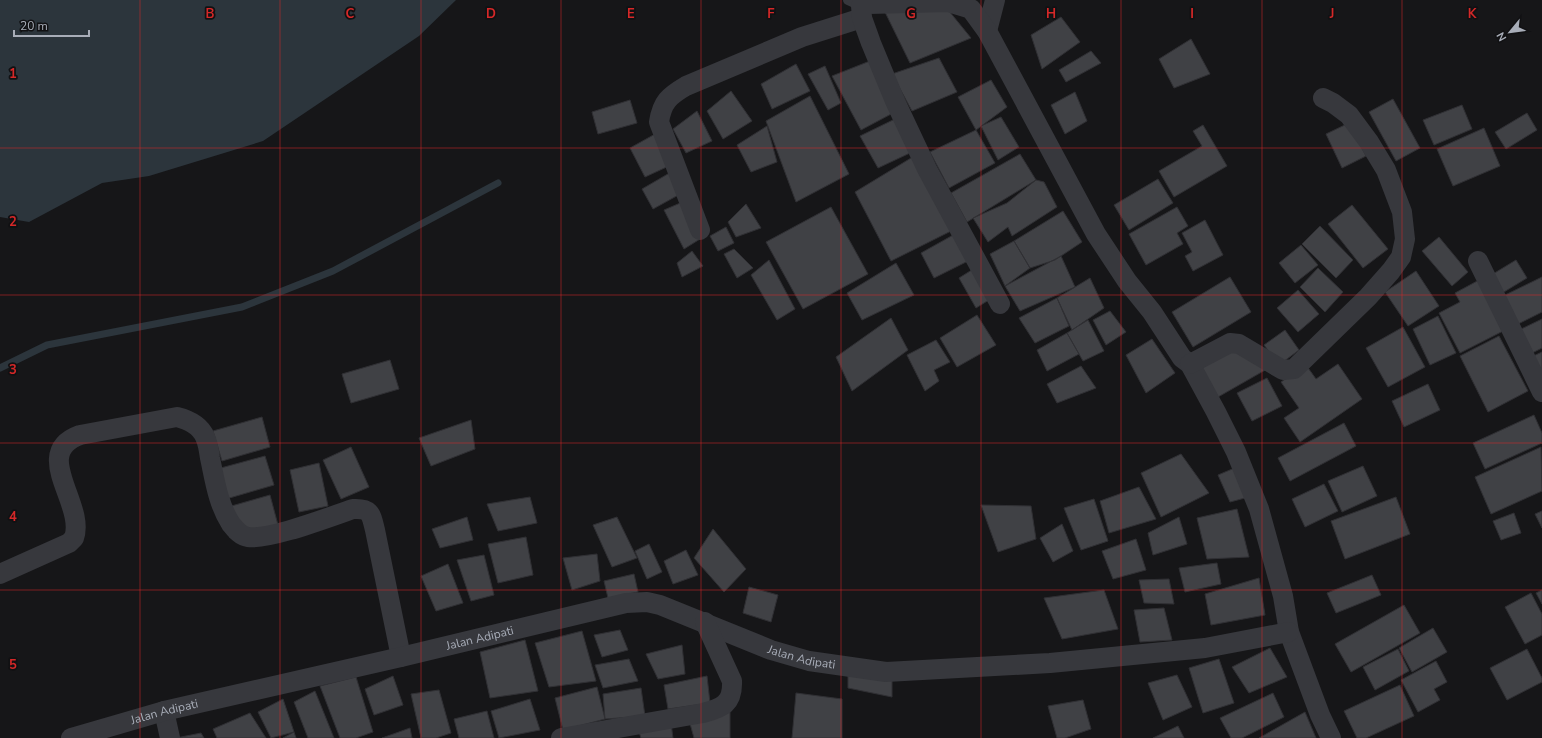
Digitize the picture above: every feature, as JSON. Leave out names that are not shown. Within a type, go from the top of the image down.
[{"type":"street","points":[[987,31],[995,0]]},
{"type":"street","points":[[700,230],[659,122],[661,111],[669,97],[686,86],[802,38],[857,8],[948,2],[970,9],[987,31],[1096,234],[1127,280],[1152,312],[1182,358],[1190,364],[1236,452],[1259,509],[1283,596],[1288,632],[1320,715],[1331,738]]},
{"type":"street","points":[[857,8],[895,101],[927,169],[1000,304]]},
{"type":"street","points":[[1190,364],[1230,343],[1238,344],[1283,370],[1294,369],[1368,297],[1401,257],[1405,239],[1402,212],[1386,170],[1369,142],[1349,115],[1333,103],[1323,98]]},
{"type":"street","points":[[1478,260],[1542,392]]},
{"type":"street","points":[[0,574],[69,543],[74,538],[76,523],[59,465],[59,451],[64,443],[80,435],[177,417],[188,420],[199,428],[206,438],[219,500],[226,515],[238,531],[248,537],[275,534],[353,509],[365,509],[369,512],[372,516],[401,657]]},
{"type":"street","name":"Jalan Adipati","points":[[71,738],[164,712],[626,603],[647,602],[660,605],[771,650],[809,661],[886,672],[996,666],[1205,648],[1288,632]]},
{"type":"street","points":[[561,738],[703,713],[719,709],[729,701],[733,692],[732,681],[705,622]]},
{"type":"street","points":[[164,712],[170,738]]},
{"type":"shaded area","points":[[0,0],[456,0],[419,36],[263,141],[149,176],[102,183],[29,222],[0,217]]},
{"type":"building","points":[[884,10],[949,11],[971,38],[910,63]]},
{"type":"building","points":[[1061,17],[1080,42],[1042,69],[1031,35]]},
{"type":"building","points":[[1191,39],[1210,74],[1174,88],[1159,59]]},
{"type":"building","points":[[1091,51],[1101,63],[1066,82],[1059,70]]},
{"type":"building","points":[[939,58],[957,92],[912,111],[892,74]]},
{"type":"building","points":[[870,61],[893,113],[861,130],[832,76]]},
{"type":"building","points":[[796,64],[810,91],[772,109],[761,84]]},
{"type":"building","points":[[825,66],[841,103],[828,110],[808,74]]},
{"type":"building","points":[[991,80],[1007,107],[976,130],[958,97]]},
{"type":"building","points":[[731,91],[752,121],[723,139],[707,111]]},
{"type":"building","points":[[1075,92],[1087,121],[1065,134],[1051,105]]},
{"type":"building","points":[[810,96],[849,174],[796,202],[766,121]]},
{"type":"building","points":[[1393,99],[1420,148],[1396,161],[1369,112]]},
{"type":"building","points":[[630,100],[637,123],[598,134],[592,112]]},
{"type":"building","points":[[1462,105],[1472,129],[1434,145],[1423,120]]},
{"type":"building","points":[[697,111],[712,141],[686,153],[673,129]]},
{"type":"building","points":[[1527,113],[1537,130],[1506,149],[1495,132]]},
{"type":"building","points":[[1001,117],[1019,147],[998,160],[981,126]]},
{"type":"building","points":[[895,119],[910,153],[878,168],[860,136]]},
{"type":"building","points":[[1349,123],[1366,156],[1342,168],[1326,134]]},
{"type":"building","points":[[1203,125],[1227,166],[1174,197],[1159,171],[1202,146],[1193,131]]},
{"type":"building","points":[[767,126],[777,162],[751,172],[737,145]]},
{"type":"building","points":[[1484,128],[1500,166],[1453,186],[1437,149]]},
{"type":"building","points":[[976,130],[995,163],[949,188],[930,152]]},
{"type":"building","points":[[657,133],[671,165],[645,177],[630,148]]},
{"type":"building","points":[[1020,154],[1036,180],[967,222],[951,193]]},
{"type":"building","points":[[916,155],[955,229],[891,261],[855,192]]},
{"type":"building","points":[[673,171],[682,193],[653,209],[642,189]]},
{"type":"building","points":[[1158,179],[1173,203],[1129,230],[1114,205]]},
{"type":"building","points":[[1036,180],[1044,182],[1057,207],[1012,236],[1008,227],[988,242],[973,218],[1007,203]]},
{"type":"building","points":[[685,201],[700,239],[684,249],[664,210]]},
{"type":"building","points":[[746,204],[761,228],[736,237],[728,222]]},
{"type":"building","points":[[1352,205],[1388,249],[1363,268],[1328,224]]},
{"type":"building","points":[[831,207],[868,274],[803,309],[766,242]]},
{"type":"building","points":[[1177,207],[1188,226],[1177,233],[1183,244],[1146,265],[1129,234]]},
{"type":"building","points":[[1063,211],[1082,242],[1055,260],[1030,268],[1014,241]]},
{"type":"building","points":[[1205,220],[1223,255],[1193,271],[1185,256],[1192,252],[1182,233]]},
{"type":"building","points":[[1320,226],[1353,260],[1336,278],[1302,244]]},
{"type":"building","points":[[726,227],[734,243],[718,251],[710,236]]},
{"type":"building","points":[[955,234],[970,260],[934,278],[921,253]]},
{"type":"building","points":[[1439,237],[1468,272],[1452,286],[1422,251]]},
{"type":"building","points":[[1014,241],[1030,268],[1005,286],[990,254]]},
{"type":"building","points":[[1301,245],[1318,265],[1295,283],[1279,263]]},
{"type":"building","points":[[734,249],[753,268],[737,278],[724,254]]},
{"type":"building","points":[[692,251],[703,266],[682,277],[677,263]]},
{"type":"building","points":[[1061,256],[1075,287],[1020,311],[1005,286]]},
{"type":"building","points":[[769,260],[795,309],[777,320],[751,275]]},
{"type":"building","points":[[1516,260],[1527,278],[1499,295],[1488,277]]},
{"type":"building","points":[[896,263],[914,295],[862,320],[847,293]]},
{"type":"building","points":[[975,268],[992,298],[976,308],[959,278]]},
{"type":"building","points":[[1318,268],[1343,292],[1325,312],[1300,287]]},
{"type":"building","points":[[1416,271],[1439,306],[1408,326],[1385,292]]},
{"type":"building","points":[[1230,277],[1251,312],[1193,347],[1172,312]]},
{"type":"building","points":[[1542,277],[1542,312],[1514,326],[1499,298]]},
{"type":"building","points":[[1090,278],[1104,308],[1072,330],[1057,298]]},
{"type":"building","points":[[1481,279],[1507,329],[1460,353],[1439,313],[1460,302],[1455,293]]},
{"type":"building","points":[[1298,290],[1319,314],[1298,332],[1277,308]]},
{"type":"building","points":[[1057,298],[1069,326],[1035,343],[1019,318]]},
{"type":"building","points":[[1110,311],[1126,332],[1106,345],[1093,320]]},
{"type":"building","points":[[977,315],[996,345],[957,367],[940,338]]},
{"type":"building","points":[[1438,316],[1456,353],[1430,365],[1413,329]]},
{"type":"building","points":[[891,318],[908,350],[852,391],[836,357]]},
{"type":"building","points":[[1542,319],[1542,348],[1528,355],[1517,331]]},
{"type":"building","points":[[1088,320],[1104,351],[1083,361],[1067,333]]},
{"type":"building","points":[[1403,327],[1425,367],[1388,387],[1366,348]]},
{"type":"building","points":[[1285,330],[1299,350],[1279,365],[1264,345]]},
{"type":"building","points":[[1067,333],[1079,354],[1047,371],[1037,350]]},
{"type":"building","points":[[1499,336],[1528,391],[1488,412],[1460,356]]},
{"type":"building","points":[[1152,339],[1175,373],[1146,393],[1126,355]]},
{"type":"building","points":[[936,340],[950,362],[934,370],[939,381],[925,391],[907,355]]},
{"type":"building","points":[[1235,349],[1267,369],[1218,397],[1201,367]]},
{"type":"building","points":[[1542,352],[1542,383],[1529,358]]},
{"type":"building","points":[[390,360],[399,389],[351,403],[342,374]]},
{"type":"building","points":[[1338,364],[1362,399],[1300,442],[1284,418],[1299,408],[1281,382],[1306,365],[1316,379]]},
{"type":"building","points":[[1081,366],[1096,388],[1057,403],[1047,384]]},
{"type":"building","points":[[1267,378],[1282,406],[1252,421],[1237,393]]},
{"type":"building","points":[[1428,384],[1440,410],[1404,427],[1392,401]]},
{"type":"building","points":[[1534,415],[1542,433],[1542,443],[1485,469],[1473,443]]},
{"type":"building","points":[[262,417],[270,447],[222,461],[213,431]]},
{"type":"building","points":[[471,420],[475,449],[431,466],[419,438]]},
{"type":"building","points":[[1344,423],[1356,446],[1290,481],[1278,458]]},
{"type":"building","points":[[351,447],[369,487],[341,499],[323,460]]},
{"type":"building","points":[[1541,447],[1542,491],[1491,514],[1475,477]]},
{"type":"building","points":[[1181,454],[1209,493],[1161,517],[1141,473]]},
{"type":"building","points":[[265,456],[274,485],[226,499],[217,469]]},
{"type":"building","points":[[319,463],[328,506],[299,512],[290,470]]},
{"type":"building","points":[[1363,466],[1377,496],[1342,512],[1328,481]]},
{"type":"building","points":[[1237,467],[1245,498],[1230,502],[1218,475]]},
{"type":"building","points":[[1324,484],[1338,511],[1305,527],[1292,499]]},
{"type":"building","points":[[1139,487],[1156,519],[1109,533],[1100,501]]},
{"type":"building","points":[[270,495],[278,525],[230,538],[221,509]]},
{"type":"building","points":[[530,497],[537,523],[498,531],[487,504]]},
{"type":"building","points":[[1396,497],[1410,534],[1345,559],[1331,521]]},
{"type":"building","points":[[1094,499],[1108,541],[1081,550],[1064,508]]},
{"type":"building","points":[[981,505],[1031,506],[1036,539],[998,552]]},
{"type":"building","points":[[1237,509],[1249,557],[1207,559],[1197,518]]},
{"type":"building","points":[[1542,511],[1542,528],[1535,514]]},
{"type":"building","points":[[1514,513],[1521,533],[1501,540],[1493,521]]},
{"type":"building","points":[[467,517],[473,540],[440,548],[432,529]]},
{"type":"building","points":[[617,517],[637,558],[612,567],[593,525]]},
{"type":"building","points":[[1179,517],[1187,544],[1153,555],[1148,533]]},
{"type":"building","points":[[1062,524],[1073,551],[1053,562],[1040,538]]},
{"type":"building","points":[[713,529],[746,569],[724,592],[694,558]]},
{"type":"building","points":[[526,537],[533,575],[498,583],[488,544]]},
{"type":"building","points":[[1136,539],[1146,570],[1113,579],[1102,551]]},
{"type":"building","points":[[649,544],[662,572],[647,579],[635,551]]},
{"type":"building","points":[[686,550],[698,575],[673,584],[664,561]]},
{"type":"building","points":[[597,554],[600,581],[572,590],[563,558]]},
{"type":"building","points":[[484,555],[494,595],[471,601],[457,560]]},
{"type":"building","points":[[1217,563],[1221,584],[1185,592],[1179,568]]},
{"type":"building","points":[[448,564],[463,603],[436,611],[421,576]]},
{"type":"building","points":[[634,574],[638,592],[608,598],[604,581]]},
{"type":"building","points":[[1372,575],[1381,595],[1336,613],[1327,593]]},
{"type":"building","points":[[1259,578],[1265,615],[1211,625],[1205,594]]},
{"type":"building","points":[[1169,579],[1174,604],[1144,603],[1139,580]]},
{"type":"building","points":[[749,587],[778,595],[771,622],[743,613]]},
{"type":"building","points":[[1104,590],[1118,629],[1062,639],[1044,598]]},
{"type":"building","points":[[1542,590],[1542,604],[1536,593]]},
{"type":"building","points":[[1531,593],[1542,614],[1542,635],[1525,644],[1505,607]]},
{"type":"building","points":[[1404,605],[1420,633],[1351,672],[1335,644]]},
{"type":"building","points":[[1164,608],[1172,640],[1140,642],[1134,610]]},
{"type":"building","points":[[1433,628],[1447,652],[1412,672],[1399,648]]},
{"type":"building","points":[[620,630],[628,650],[602,657],[594,635]]},
{"type":"building","points":[[582,631],[596,681],[549,687],[535,643]]},
{"type":"building","points":[[525,640],[538,691],[490,698],[480,652]]},
{"type":"building","points":[[682,645],[685,674],[658,679],[646,654]]},
{"type":"building","points":[[1270,648],[1287,677],[1249,693],[1232,667]]},
{"type":"building","points":[[1398,649],[1409,671],[1375,690],[1363,667]]},
{"type":"building","points":[[1527,649],[1542,678],[1542,682],[1507,700],[1490,668]]},
{"type":"building","points":[[629,659],[638,681],[603,688],[595,665]]},
{"type":"building","points":[[1219,659],[1234,703],[1203,713],[1189,668]]},
{"type":"building","points":[[1436,661],[1447,682],[1434,689],[1440,700],[1418,712],[1401,680]]},
{"type":"building","points":[[848,673],[892,680],[892,697],[848,688]]},
{"type":"building","points":[[1177,675],[1192,707],[1163,720],[1148,683]]},
{"type":"building","points":[[393,676],[403,705],[374,715],[365,689]]},
{"type":"building","points":[[707,676],[710,703],[668,709],[664,685]]},
{"type":"building","points":[[356,677],[373,732],[356,738],[340,738],[320,686]]},
{"type":"building","points":[[1400,685],[1414,716],[1366,738],[1357,738],[1344,711]]},
{"type":"building","points":[[597,687],[605,719],[563,730],[555,698]]},
{"type":"building","points":[[641,688],[645,716],[605,719],[603,694]]},
{"type":"building","points":[[439,690],[451,733],[436,738],[421,738],[411,694]]},
{"type":"building","points":[[315,691],[334,738],[308,738],[294,702]]},
{"type":"building","points":[[796,693],[842,699],[842,738],[792,738]]},
{"type":"building","points":[[1273,693],[1284,717],[1242,738],[1231,738],[1220,718]]},
{"type":"building","points":[[283,699],[294,732],[271,738],[258,712]]},
{"type":"building","points":[[530,699],[540,730],[499,738],[491,711]]},
{"type":"building","points":[[1083,700],[1091,729],[1065,738],[1057,738],[1048,706]]},
{"type":"building","points":[[487,711],[494,738],[459,738],[454,719]]},
{"type":"building","points":[[730,712],[730,738],[694,738],[689,720]]},
{"type":"building","points":[[1305,712],[1316,738],[1259,738]]},
{"type":"building","points":[[250,713],[266,738],[217,738],[213,729]]},
{"type":"building","points":[[671,723],[673,738],[641,738],[638,729]]},
{"type":"building","points":[[1178,726],[1184,738],[1153,738]]},
{"type":"building","points":[[410,728],[412,738],[382,738]]},
{"type":"building","points":[[294,732],[296,738],[283,738]]},
{"type":"building","points":[[201,733],[204,738],[176,738]]},
{"type":"waterway","points":[[0,368],[47,345],[242,307],[333,271],[498,183]]}]
